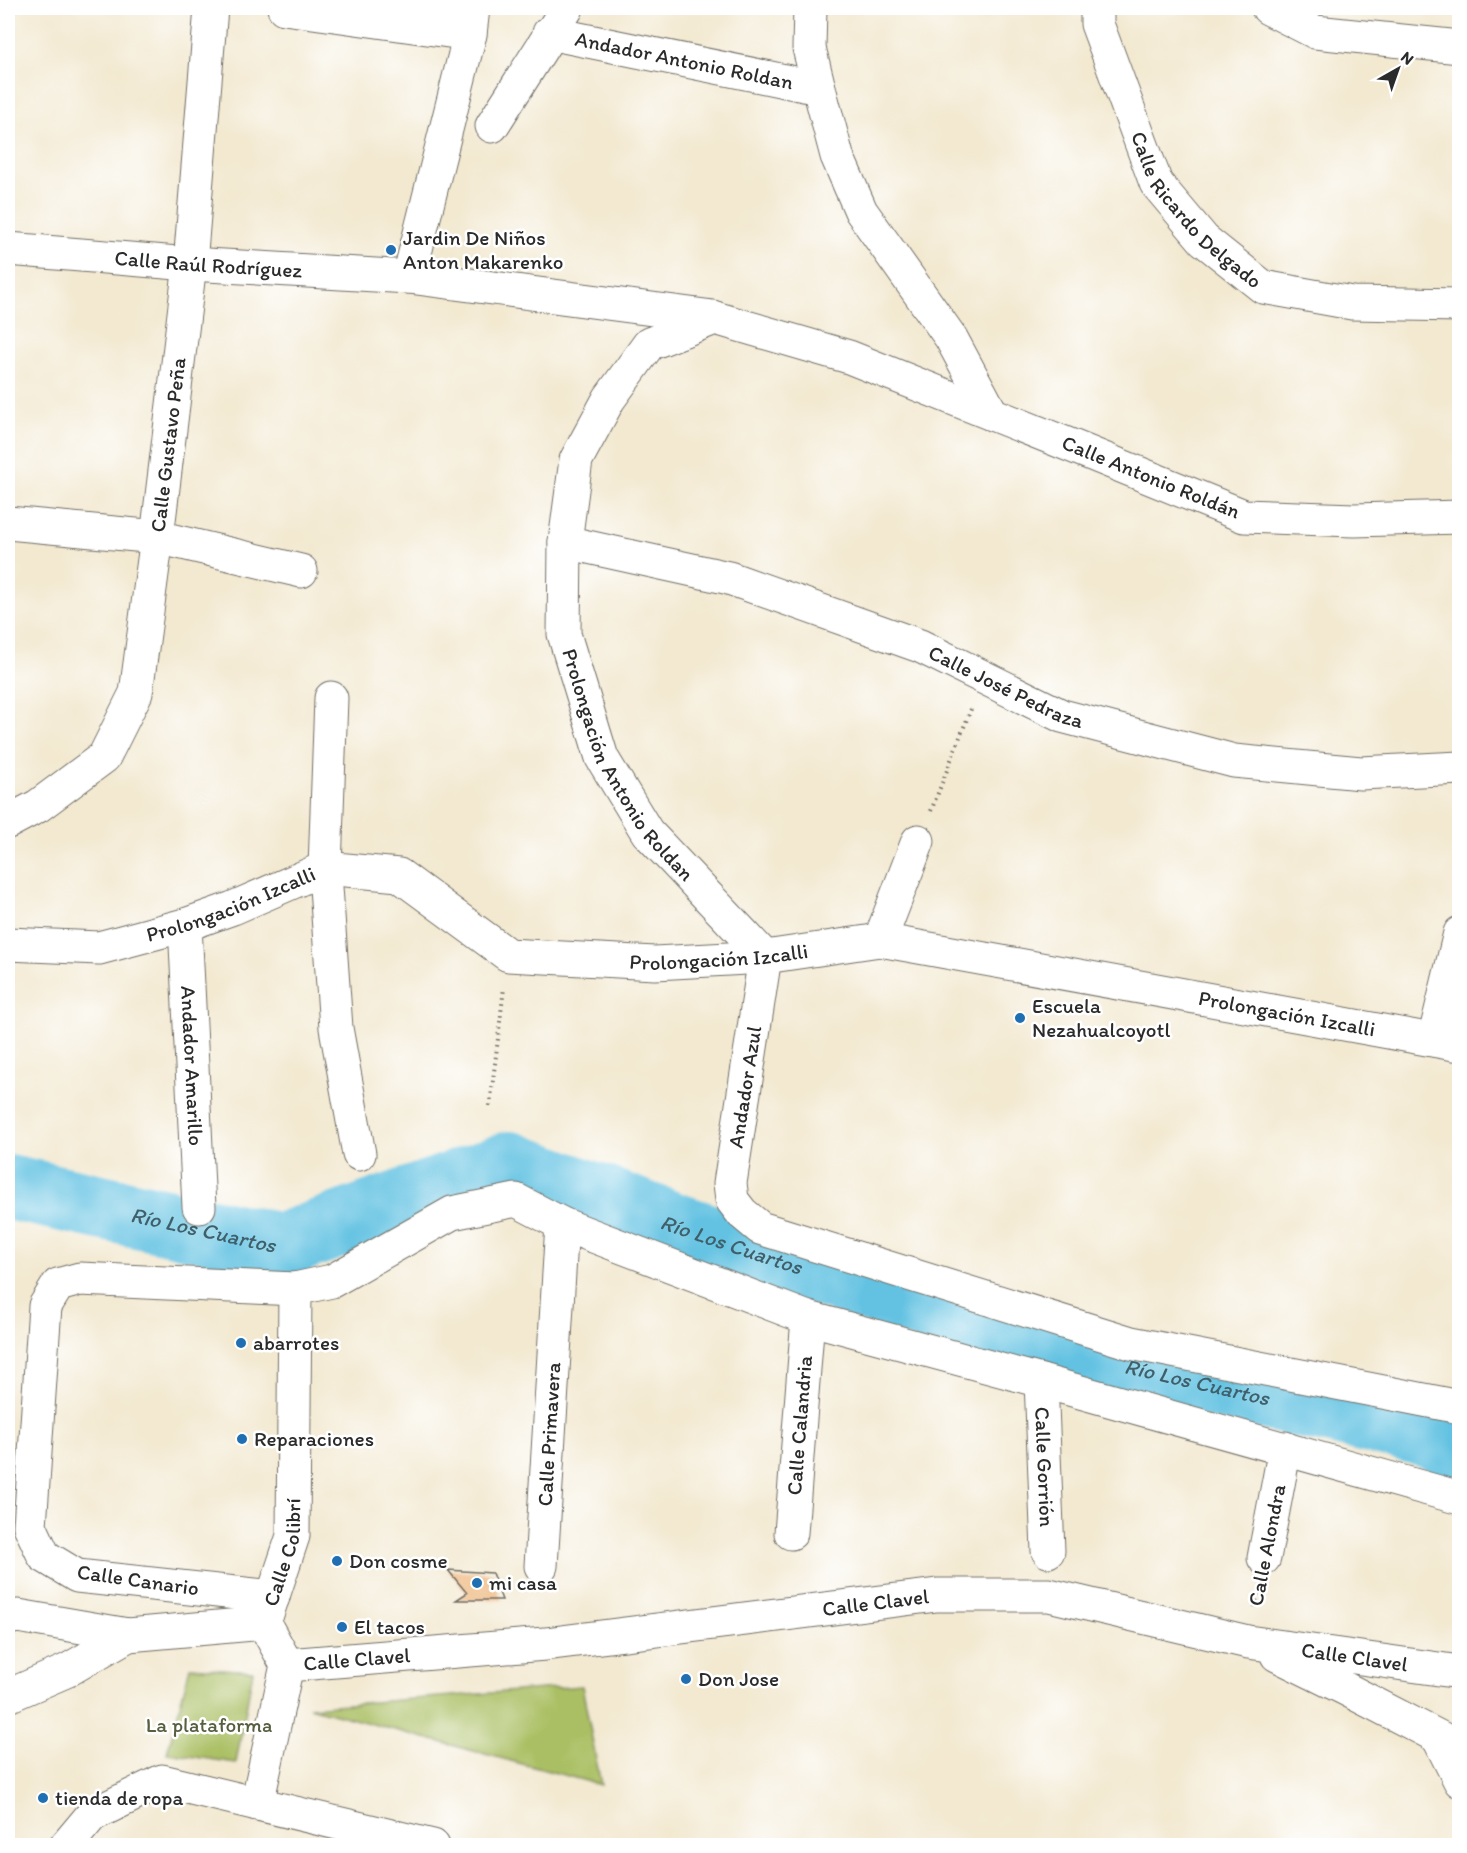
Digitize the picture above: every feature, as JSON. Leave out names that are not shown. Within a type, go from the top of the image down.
[{"type":"street","name":"Calle Gustavo Peña","points":[[8,822],[38,806],[104,757],[136,693],[190,264],[211,8]]},
{"type":"street","points":[[284,8],[472,21],[409,277]]},
{"type":"street","points":[[810,8],[809,48],[819,88],[837,156],[861,211],[951,338],[992,414]]},
{"type":"street","name":"Calle Ricardo Delgado","points":[[1096,8],[1097,24],[1156,183],[1203,240],[1263,287],[1352,303],[1460,305]]},
{"type":"street","points":[[1268,8],[1315,32],[1460,47]]},
{"type":"street","name":"Andador Antonio Roldan","points":[[492,126],[558,20],[819,88]]},
{"type":"street","name":"Calle Raúl Rodríguez","points":[[8,249],[190,264],[409,277]]},
{"type":"street","name":"Calle Antonio Roldán","points":[[409,277],[715,318],[849,357],[1244,516],[1354,520],[1460,517]]},
{"type":"street","points":[[565,542],[576,460],[609,399],[649,344],[715,318]]},
{"type":"street","points":[[8,523],[157,537],[302,571]]},
{"type":"street","name":"Calle José Pedraza","points":[[565,542],[729,578],[920,646],[1062,716],[1234,761],[1362,773],[1460,768]]},
{"type":"street","name":"Prolongación Antonio Roldan","points":[[565,542],[564,634],[602,758],[647,832],[765,957]]},
{"type":"street","points":[[331,698],[325,868],[336,1028],[359,1154]]},
{"type":"street","points":[[879,940],[918,841]]},
{"type":"street","name":"Prolongación Izcalli","points":[[8,944],[99,948],[185,925],[233,908],[325,868],[399,874],[508,955],[656,963],[765,957],[879,940],[1447,1042]]},
{"type":"street","name":"Andador Amarillo","points":[[185,925],[199,1207]]},
{"type":"street","points":[[1447,1042],[1460,933]]},
{"type":"street","name":"Andador Azul","points":[[765,957],[730,1183],[732,1200],[742,1213],[760,1228],[1131,1343],[1460,1407]]},
{"type":"street","points":[[295,1290],[332,1281],[452,1213],[516,1200],[562,1224],[808,1318],[1460,1498]]},
{"type":"street","name":"Calle Primavera","points":[[541,1566],[562,1224]]},
{"type":"street","name":"Calle Canario","points":[[269,1610],[77,1576],[44,1556],[30,1526],[45,1306],[58,1285],[80,1279],[295,1290]]},
{"type":"street","name":"Calle Colibrí","points":[[287,1665],[269,1610],[293,1536],[295,1290]]},
{"type":"street","name":"Calle Calandria","points":[[791,1533],[808,1318]]},
{"type":"street","name":"Calle Gorrión","points":[[1041,1381],[1048,1551]]},
{"type":"street","name":"Calle Alondra","points":[[1264,1558],[1285,1448]]},
{"type":"street","name":"Calle Clavel","points":[[287,1665],[545,1644],[937,1595],[1049,1595],[1248,1642],[1460,1672]]},
{"type":"street","points":[[8,1618],[18,1616],[128,1635],[269,1610]]},
{"type":"street","points":[[8,1696],[68,1671],[128,1635]]},
{"type":"street","points":[[1248,1642],[1346,1689],[1449,1743],[1460,1781]]},
{"type":"street","points":[[258,1804],[287,1665]]},
{"type":"street","points":[[66,1845],[92,1815],[162,1782],[433,1845]]},
{"type":"path","points":[[918,841],[984,678]]},
{"type":"path","points":[[490,1106],[502,1002]]},
{"type":"path","name":"Calle Alondra","points":[[1248,1642],[1264,1558]]},
{"type":"green space","name":"La plataforma","points":[[190,1667],[253,1671],[236,1763],[167,1753]]},
{"type":"green space","points":[[582,1686],[601,1785],[309,1707]]},
{"type":"building","name":"mi casa","points":[[448,1570],[492,1573],[502,1600],[456,1600],[467,1593]]},
{"type":"waterway","name":"Río Los Cuartos","points":[[8,1187],[280,1246],[510,1164],[671,1224],[1032,1344],[1424,1433],[1460,1449]]},
{"type":"place","name":"Jardin De Niños Anton Makarenko","points":[[391,250]]},
{"type":"place","name":"Escuela Nezahualcoyotl","points":[[1020,1018]]},
{"type":"place","name":"abarrotes","points":[[241,1343]]},
{"type":"place","name":"Reparaciones","points":[[242,1439]]},
{"type":"place","name":"Don cosme","points":[[337,1561]]},
{"type":"place","name":"mi casa","points":[[477,1583]]},
{"type":"place","name":"El tacos","points":[[342,1627]]},
{"type":"place","name":"Don Jose","points":[[686,1679]]},
{"type":"place","name":"tienda de ropa","points":[[43,1798]]}]
